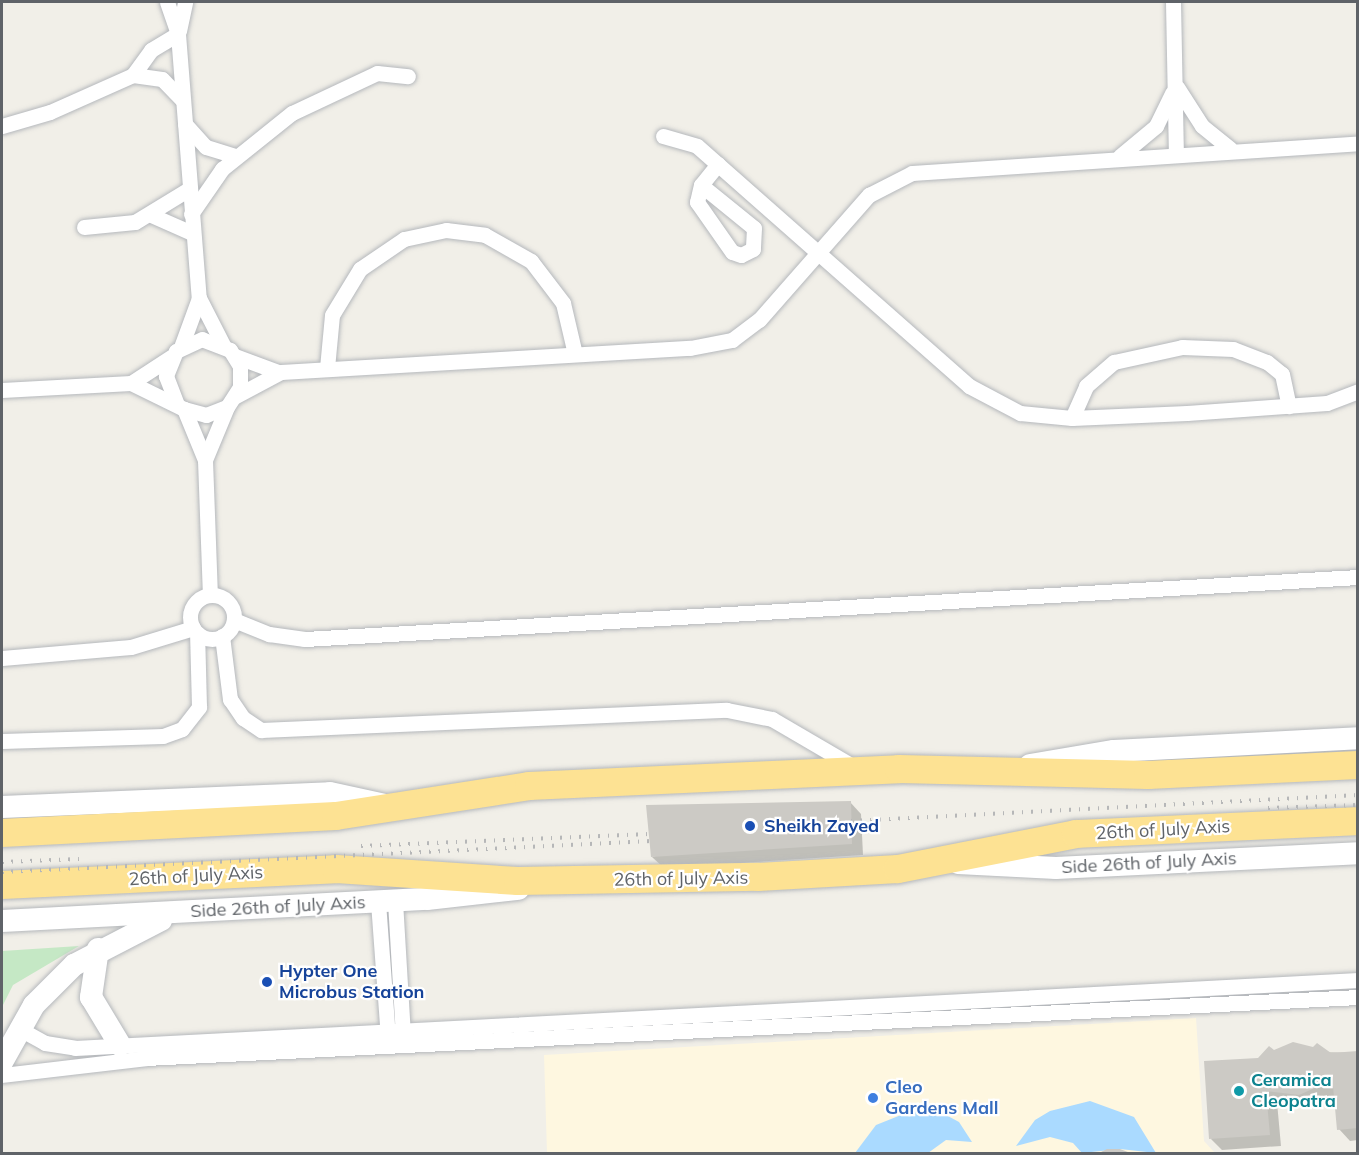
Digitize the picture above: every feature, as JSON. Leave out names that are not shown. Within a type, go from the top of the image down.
[{"type":"highway","points":[[2,833],[317,817],[529,786],[862,770],[1010,769],[1148,775],[1358,765]]},
{"type":"highway","name":"26th of July Axis","points":[[2,885],[336,869],[554,882],[854,873],[941,862],[1076,834],[1358,821]]},
{"type":"main road","points":[[1010,769],[1114,751],[1358,738]]},
{"type":"main road","points":[[2,807],[330,793],[391,807]]},
{"type":"main road","name":"Side 26th of July Axis","points":[[941,862],[1056,868],[1358,853]]},
{"type":"main road","name":"Side 26th of July Axis","points":[[2,921],[386,901],[554,882]]},
{"type":"main road","points":[[2,1062],[10,1025],[53,984],[98,949],[180,912]]},
{"type":"main road","points":[[98,949],[91,997],[120,1045]]},
{"type":"street","points":[[167,2],[178,34],[192,233],[199,298],[223,345],[235,356],[281,372],[575,354],[732,340],[759,320],[869,195],[912,173],[1230,149],[1358,143]]},
{"type":"street","points":[[2,126],[50,112],[132,75],[151,50],[178,34],[186,2]]},
{"type":"street","points":[[1173,2],[1176,153]]},
{"type":"street","points":[[191,214],[236,156],[292,113],[354,81],[377,73],[408,76]]},
{"type":"street","points":[[132,75],[162,79],[183,101]]},
{"type":"street","points":[[1174,82],[1202,126],[1230,149]]},
{"type":"street","points":[[1118,157],[1156,126],[1174,82]]},
{"type":"street","points":[[184,123],[206,147],[236,156]]},
{"type":"street","points":[[663,136],[687,139],[718,164],[984,398],[1029,416],[1072,418],[1327,403],[1358,390]]},
{"type":"street","points":[[701,185],[754,228],[753,249],[741,255],[732,252],[701,209],[701,185],[718,164]]},
{"type":"street","points":[[84,227],[119,227],[151,215],[189,189]]},
{"type":"street","points":[[151,215],[192,233]]},
{"type":"street","points":[[327,368],[332,315],[360,269],[404,239],[446,230],[485,236],[531,261],[563,303],[575,354]]},
{"type":"street","points":[[199,298],[166,376],[205,460],[210,595]]},
{"type":"street","points":[[131,383],[176,352],[202,339],[223,345]]},
{"type":"street","points":[[1072,418],[1086,386],[1114,362],[1182,347],[1233,349],[1267,362],[1286,382],[1289,406]]},
{"type":"street","points":[[205,460],[241,376],[235,356]]},
{"type":"street","points":[[2,390],[131,383],[181,407],[206,415],[281,372]]},
{"type":"street","points":[[210,595],[228,602],[234,620],[269,634],[305,639],[1358,577]]},
{"type":"street","points":[[2,741],[153,736],[182,729],[199,707],[194,604],[210,595]]},
{"type":"street","points":[[234,620],[222,636],[230,699],[243,718],[261,730],[727,710],[772,719],[862,770]]},
{"type":"street","points":[[2,658],[138,646],[195,630],[222,636]]},
{"type":"street","points":[[386,901],[396,1046]]},
{"type":"street","points":[[2,1075],[67,1065],[395,1029],[1358,980]]},
{"type":"street","points":[[1188,988],[1188,1006]]},
{"type":"street","points":[[10,1025],[64,1048],[120,1045],[396,1046],[804,1023],[1358,997]]},
{"type":"street","points":[[804,1007],[804,1023]]},
{"type":"shaded area","name":"Cleo Gardens Mall","points":[[1196,1018],[1204,1141],[1215,1153],[547,1153],[544,1055]]},
{"type":"green space","points":[[79,946],[13,985],[2,1007],[2,951]]},
{"type":"water","points":[[1090,1101],[1134,1117],[1156,1153],[1120,1149],[1082,1153],[1073,1143],[1050,1137],[1016,1146],[1035,1120],[1050,1111]]},
{"type":"water","points":[[911,1111],[946,1115],[959,1122],[972,1142],[946,1140],[928,1153],[855,1153],[876,1125]]},
{"type":"building","name":"Sheikh Zayed","points":[[851,801],[852,844],[651,857],[646,805]]},
{"type":"building","name":"Ceramica Cleopatra","points":[[1293,1042],[1313,1047],[1317,1043],[1331,1053],[1358,1051],[1358,1128],[1337,1130],[1333,1086],[1317,1087],[1299,1095],[1266,1091],[1270,1135],[1209,1139],[1204,1061],[1258,1058],[1269,1046],[1274,1050]]},
{"type":"building","points":[[1107,1149],[1120,1149],[1133,1154],[1097,1154]]},
{"type":"railway","points":[[851,821],[1358,795]]},
{"type":"railway","points":[[1268,808],[1358,805]]},
{"type":"railway","points":[[361,846],[649,834]]},
{"type":"railway","points":[[2,872],[651,841]]},
{"type":"railway","points":[[2,862],[79,859]]},
{"type":"place","name":"Sheikh Zayed","points":[[750,826]]},
{"type":"place","name":"Hypter One Microbus Station","points":[[267,982]]},
{"type":"place","name":"Ceramica Cleopatra","points":[[1239,1091]]},
{"type":"place","name":"Cleo Gardens Mall","points":[[873,1098]]}]
